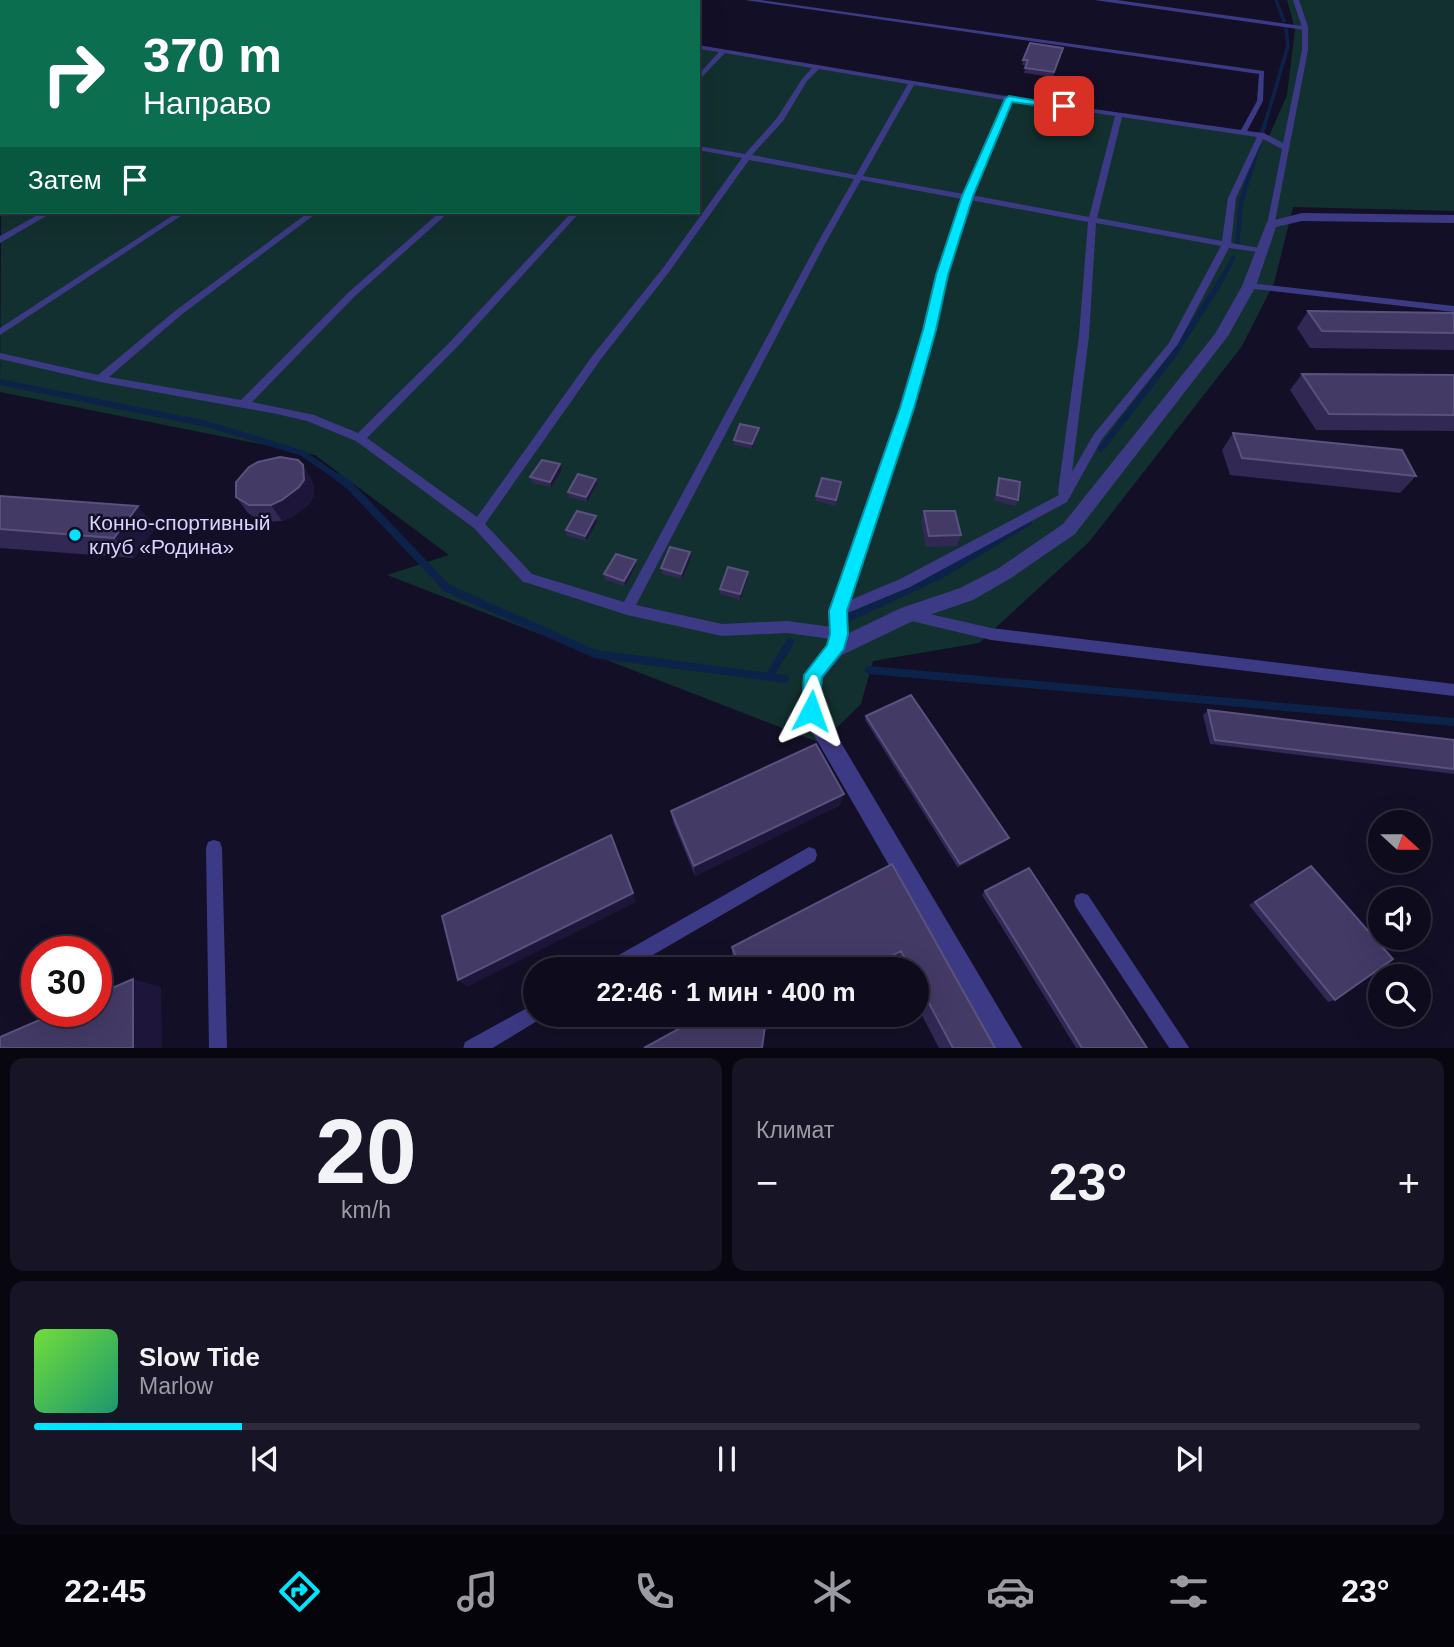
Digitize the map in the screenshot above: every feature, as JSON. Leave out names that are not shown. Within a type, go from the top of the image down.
[{"type":"street","points":[[1098,0],[1305,27]]},
{"type":"street","points":[[1010,1048],[811,711],[813,675],[837,642],[966,594],[1005,573],[1069,529],[1221,336],[1250,286],[1271,225],[1301,217],[1454,219]]},
{"type":"lane","points":[[748,0],[1262,72],[1260,101],[1243,132]]},
{"type":"lane","points":[[1271,225],[1305,50],[1305,27],[1296,0]]},
{"type":"lane","points":[[700,47],[1009,99],[1261,135],[1286,148]]},
{"type":"lane","points":[[700,77],[723,52]]},
{"type":"lane","points":[[478,525],[597,357],[666,270],[748,155],[780,119],[804,80],[816,68]]},
{"type":"lane","points":[[627,609],[912,83]]},
{"type":"lane","points":[[0,356],[100,379],[310,418],[360,438],[478,525],[528,578],[627,609],[722,630],[787,627],[837,642],[838,611],[907,408],[930,330],[942,275],[967,196],[1009,99]]},
{"type":"lane","points":[[1063,499],[1084,336],[1093,220],[1119,114]]},
{"type":"lane","points":[[838,611],[905,583],[1063,499],[1098,437],[1173,344],[1226,246],[1231,198],[1261,135]]},
{"type":"lane","points":[[700,148],[1262,251]]},
{"type":"lane","points":[[0,240],[46,214]]},
{"type":"lane","points":[[0,332],[180,214]]},
{"type":"lane","points":[[100,379],[178,313],[311,214]]},
{"type":"lane","points":[[243,405],[352,294],[443,214]]},
{"type":"lane","points":[[360,438],[455,343],[574,214]]},
{"type":"lane","points":[[1250,286],[1454,309]]},
{"type":"lane","points":[[908,614],[991,635],[1454,690]]},
{"type":"lane","points":[[214,848],[218,1048]]},
{"type":"lane","points":[[631,957],[808,855]]},
{"type":"lane","points":[[1082,901],[1181,1048]]},
{"type":"lane","points":[[472,1048],[523,1019]]},
{"type":"green space","points":[[1287,0],[1454,0],[1454,211],[1293,207],[1274,283],[1242,346],[1089,542],[979,643],[873,661],[861,704],[821,743],[387,575],[449,555],[315,455],[0,392],[1,214],[700,214],[700,48],[1269,136],[1287,95],[1295,29]]},
{"type":"building","points":[[1030,43],[1063,48],[1054,72],[1025,68],[1028,60],[1023,60]]},
{"type":"building","points":[[1308,311],[1454,313],[1454,333],[1322,331]]},
{"type":"building","points":[[1302,374],[1454,375],[1454,415],[1329,414]]},
{"type":"building","points":[[740,424],[759,428],[752,444],[734,440]]},
{"type":"building","points":[[1233,433],[1402,450],[1416,476],[1242,458]]},
{"type":"building","points":[[280,457],[298,460],[303,465],[304,480],[299,487],[271,505],[249,505],[236,497],[236,482],[249,467]]},
{"type":"building","points":[[542,460],[560,464],[550,482],[530,477]]},
{"type":"building","points":[[578,474],[596,479],[586,497],[568,492]]},
{"type":"building","points":[[822,478],[841,482],[836,500],[816,496]]},
{"type":"building","points":[[999,478],[1020,482],[1018,500],[997,495]]},
{"type":"building","points":[[0,496],[138,506],[114,538],[0,529]]},
{"type":"building","points":[[577,511],[596,516],[585,536],[566,530]]},
{"type":"building","points":[[924,511],[955,511],[961,535],[929,536]]},
{"type":"building","points":[[670,547],[690,552],[681,574],[661,568]]},
{"type":"building","points":[[616,554],[636,560],[624,581],[604,574]]},
{"type":"building","points":[[728,567],[748,572],[740,594],[720,589]]},
{"type":"building","points":[[911,695],[1009,838],[960,864],[866,716]]},
{"type":"building","points":[[1208,710],[1454,740],[1454,769],[1215,740]]},
{"type":"building","points":[[816,744],[844,794],[694,866],[671,811]]},
{"type":"building","points":[[611,835],[633,893],[458,980],[442,916]]},
{"type":"building","points":[[892,864],[995,1048],[953,1048],[929,1003],[929,957],[904,957],[901,951],[890,957],[736,957],[732,947]]},
{"type":"building","points":[[1311,866],[1368,931],[1368,950],[1385,950],[1393,959],[1386,964],[1368,964],[1368,977],[1335,1000],[1255,902]]},
{"type":"building","points":[[1029,868],[1147,1048],[1082,1048],[985,891]]},
{"type":"building","points":[[133,979],[133,1048],[0,1048],[0,1037],[23,1027],[112,1027],[112,988]]},
{"type":"building","points":[[682,1027],[765,1027],[762,1048],[644,1048]]},
{"type":"waterway","points":[[1276,0],[1284,21]]},
{"type":"waterway","points":[[1265,124],[1288,46],[1286,29]]},
{"type":"waterway","points":[[1261,136],[1265,123]]},
{"type":"waterway","points":[[1237,245],[1241,202],[1259,145]]},
{"type":"waterway","points":[[1221,281],[1233,258]]},
{"type":"waterway","points":[[1101,449],[1172,357],[1222,279]]},
{"type":"waterway","points":[[0,382],[207,424],[302,453],[340,479]]},
{"type":"waterway","points":[[338,477],[349,485],[447,588],[595,654],[769,677]]},
{"type":"waterway","points":[[848,618],[940,575],[1028,522]]},
{"type":"waterway","points":[[769,677],[790,642]]},
{"type":"waterway","points":[[869,670],[1454,722]]},
{"type":"waterway","points":[[769,677],[785,679]]},
{"type":"place","name":"Конно-спортивный клуб «Родина»","points":[[75,535]]},
{"type":"route","points":[[811,711],[813,675],[835,649],[839,634],[838,611],[907,408],[930,330],[942,275],[967,196],[1009,99],[1064,106]]}]
